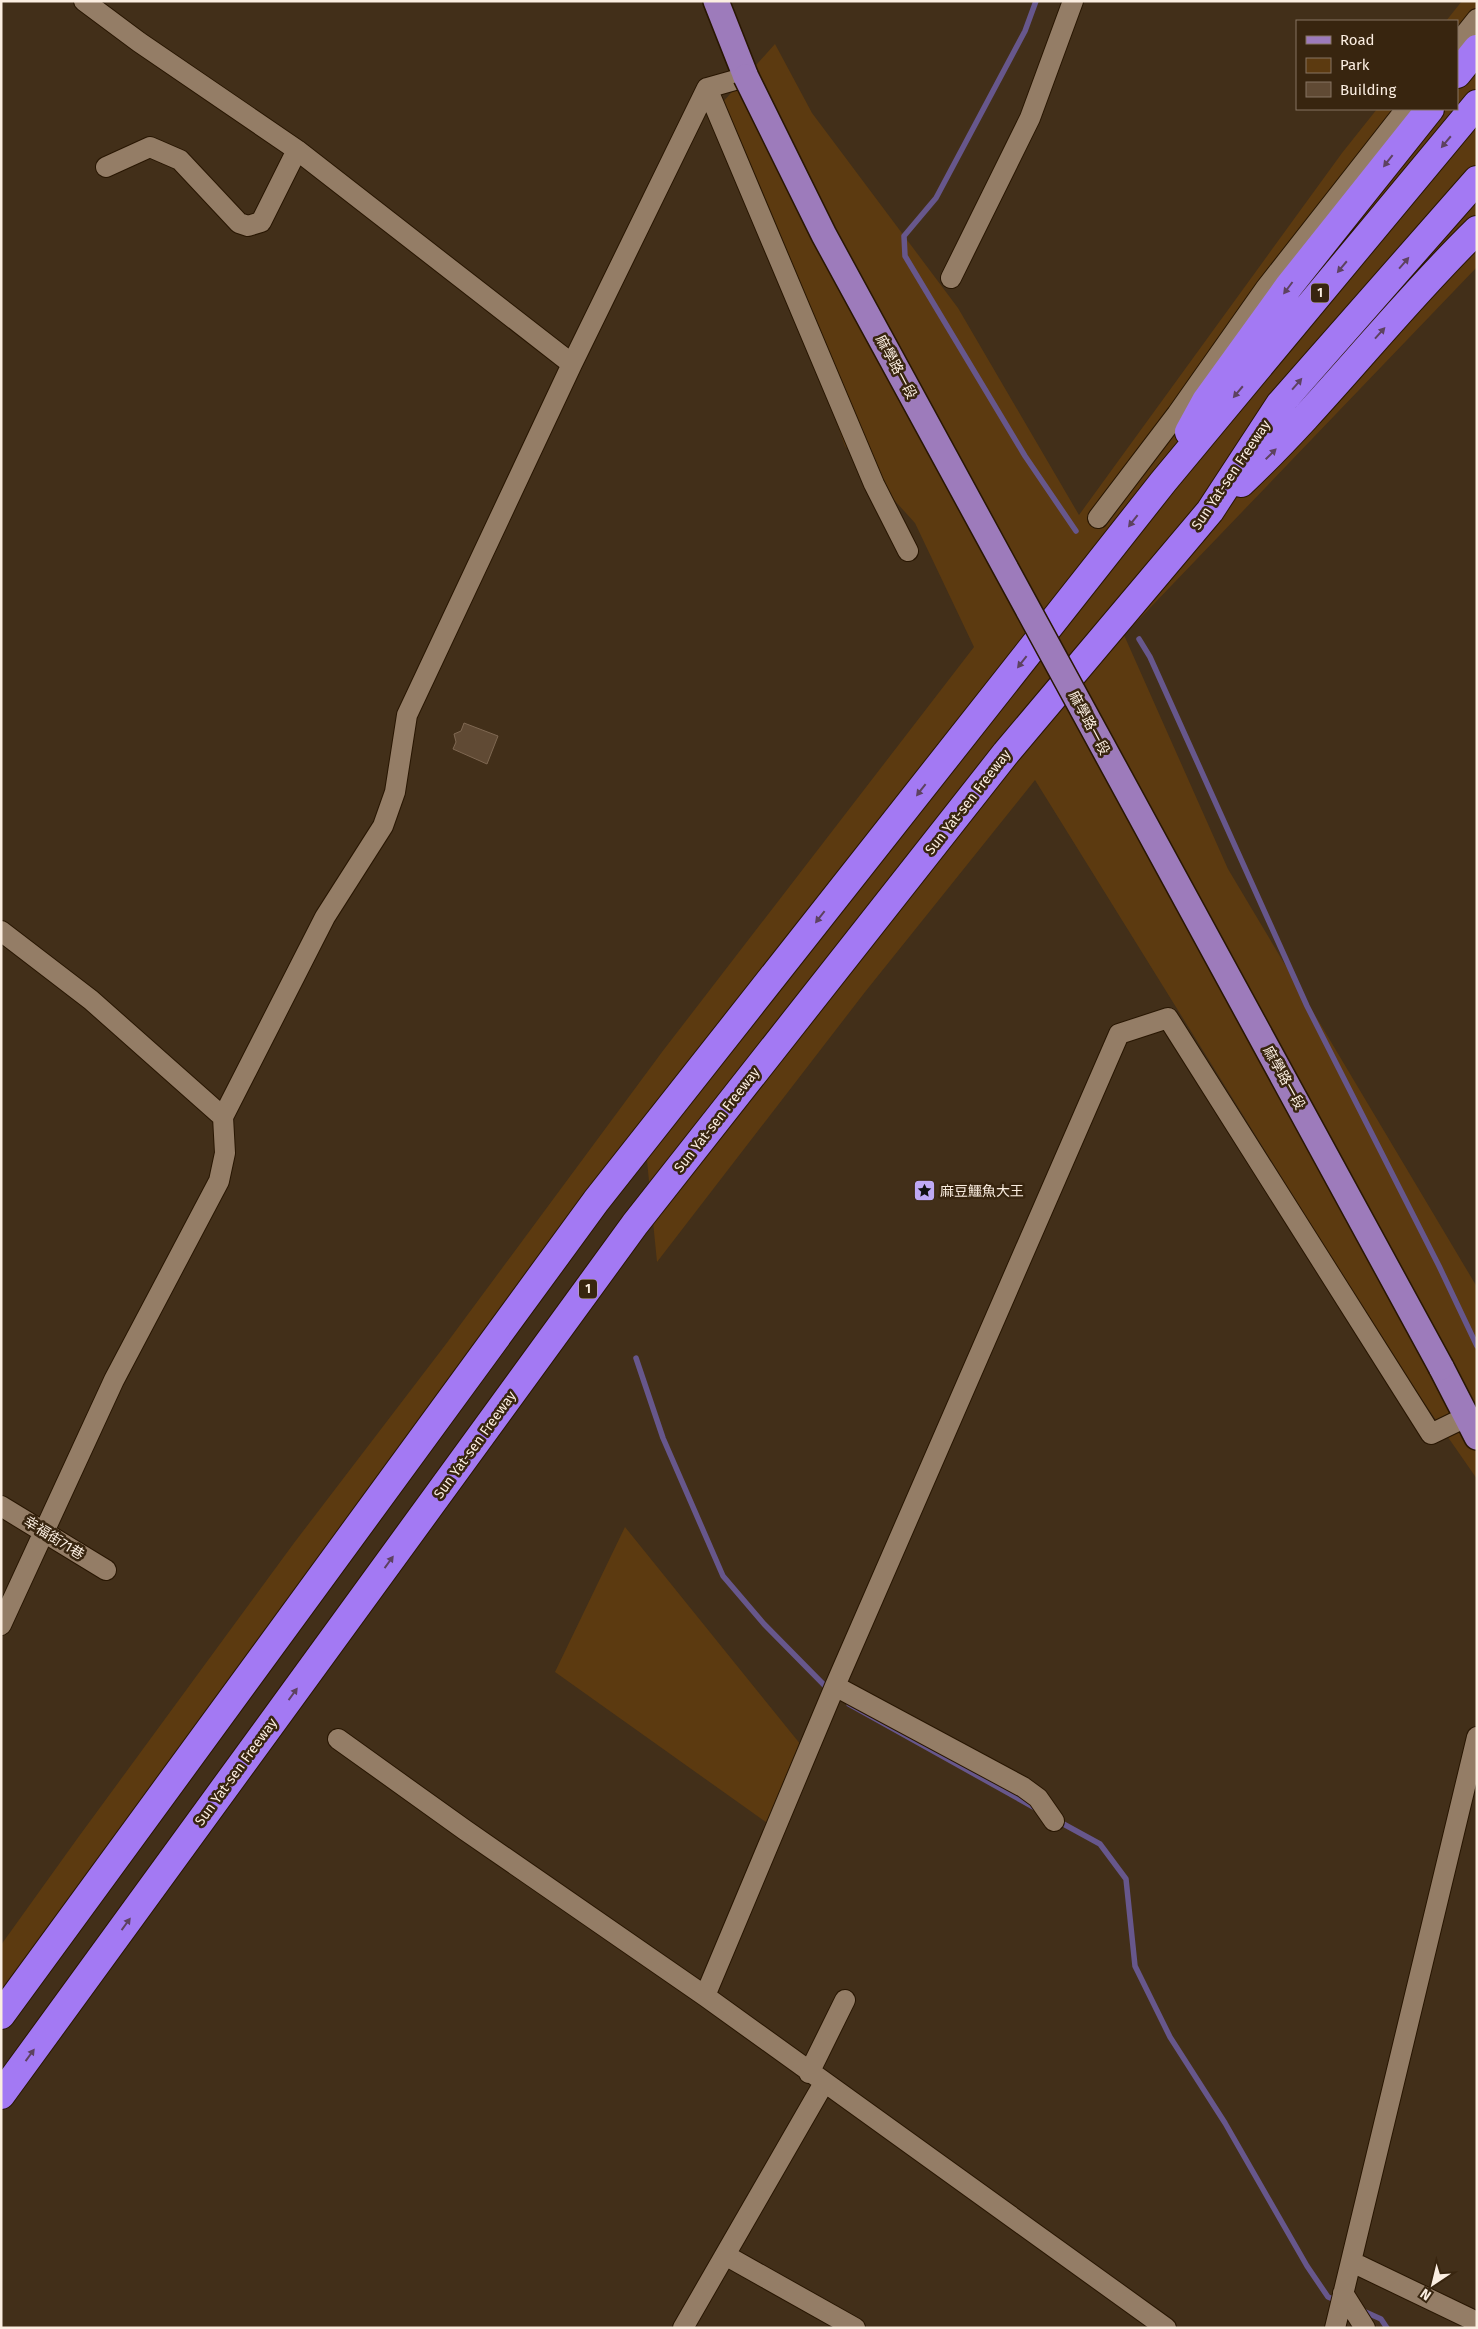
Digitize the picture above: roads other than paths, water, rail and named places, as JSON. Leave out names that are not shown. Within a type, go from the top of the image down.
[{"type":"highway","points":[[1458,73],[1477,49]]},
{"type":"highway","name":"1","points":[[1,2015],[596,1201],[1163,482],[1477,104]]},
{"type":"highway","points":[[1163,482],[1206,401],[1289,286],[1429,110]]},
{"type":"highway","name":"Sun Yat-sen Freeway","points":[[1,2095],[636,1224],[1006,753],[1210,511],[1280,404],[1477,180]]},
{"type":"highway","points":[[1210,511],[1273,453],[1430,276],[1477,230]]},
{"type":"main road","name":"麻學路一段","points":[[716,1],[746,77],[824,235],[1442,1367],[1471,1427]]},
{"type":"lane","points":[[84,1],[139,42],[297,150],[572,364]]},
{"type":"lane","points":[[951,278],[1030,118],[1073,1]]},
{"type":"lane","points":[[1458,43],[1477,19]]},
{"type":"lane","points":[[1,1626],[114,1380],[218,1181],[225,1153],[224,1117],[326,917],[383,826],[395,792],[407,715],[572,364],[707,88],[746,77]]},
{"type":"lane","points":[[707,88],[874,484],[908,551]]},
{"type":"lane","points":[[1098,518],[1177,414],[1264,288],[1405,110]]},
{"type":"lane","points":[[106,168],[150,147],[180,160],[239,223],[248,226],[261,222],[297,150]]},
{"type":"lane","points":[[1,931],[91,1000],[224,1117]]},
{"type":"lane","points":[[704,1996],[835,1686],[1119,1034],[1168,1018],[1431,1434],[1471,1427]]},
{"type":"lane","name":"幸福街71巷","points":[[1,1506],[106,1570]]},
{"type":"lane","points":[[835,1686],[1023,1787],[1038,1798],[1054,1821]]},
{"type":"lane","points":[[1336,2328],[1477,1736]]},
{"type":"lane","points":[[338,1739],[704,1996],[1166,2328]]},
{"type":"lane","points":[[684,2328],[725,2255],[816,2078],[845,2000]]},
{"type":"lane","points":[[725,2255],[855,2328]]},
{"type":"lane","points":[[1352,2262],[1430,2302],[1477,2322]]},
{"type":"lane","points":[[1343,2293],[1365,2328]]},
{"type":"waterway","points":[[1036,1],[1025,31],[936,198],[904,236],[905,256],[1025,456],[1076,531]]},
{"type":"waterway","points":[[1139,639],[1150,657],[1307,1006],[1439,1266],[1477,1346]]},
{"type":"waterway","points":[[636,1358],[663,1438],[723,1576],[764,1624],[829,1690]]},
{"type":"waterway","points":[[849,1704],[1037,1809]]},
{"type":"waterway","points":[[1058,1821],[1100,1844],[1126,1879],[1135,1966],[1170,2037],[1225,2123],[1307,2266],[1328,2297],[1338,2301]]},
{"type":"waterway","points":[[1361,2310],[1381,2319],[1387,2328]]},
{"type":"place","name":"麻豆鱷魚大王","points":[[924,1191]]}]
